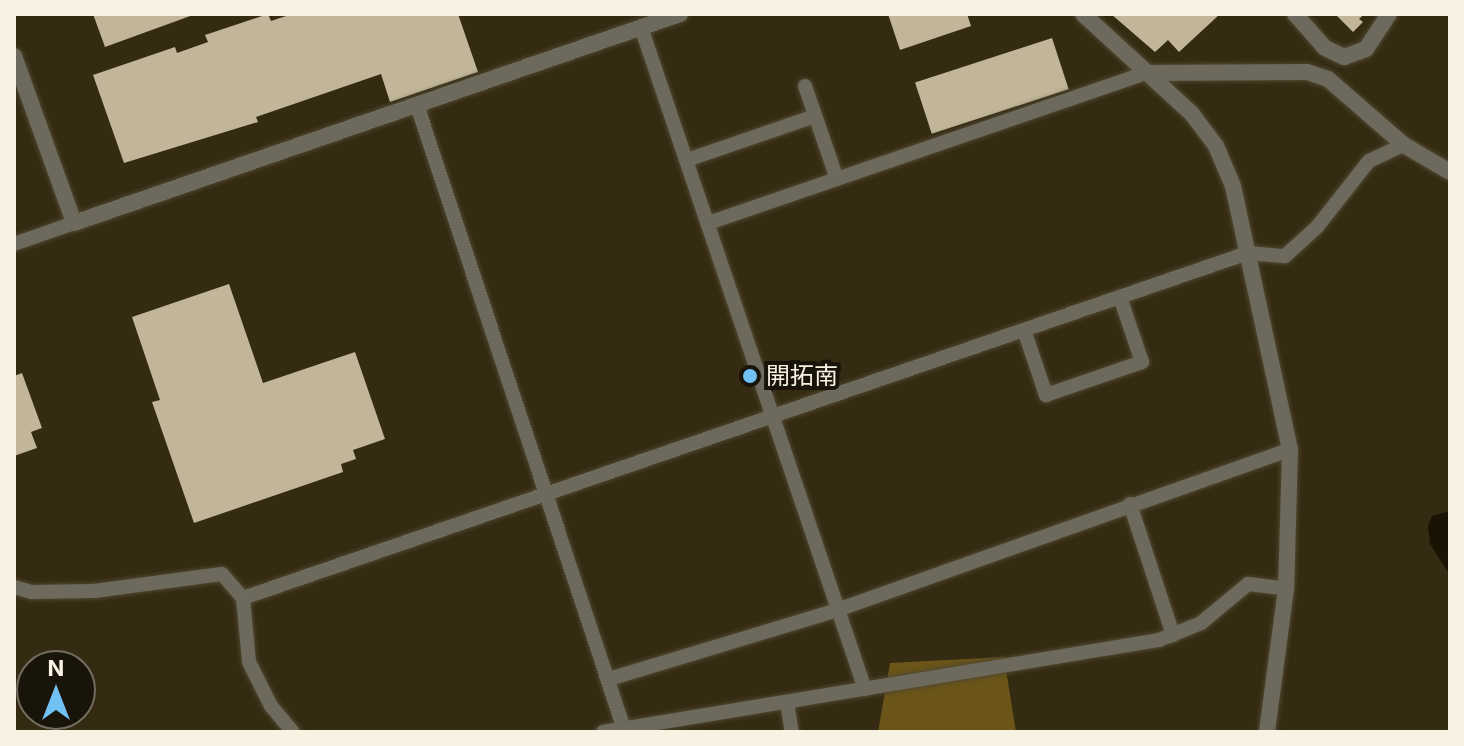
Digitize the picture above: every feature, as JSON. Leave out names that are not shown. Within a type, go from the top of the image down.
[{"type":"street","points":[[14,244],[680,14]]},
{"type":"street","points":[[1083,14],[1192,114],[1216,146],[1233,186],[1290,450],[1286,589],[1267,732]]},
{"type":"street","points":[[1295,14],[1325,48],[1344,57],[1366,49],[1389,14]]},
{"type":"street","points":[[641,27],[865,689]]},
{"type":"street","points":[[14,56],[74,223]]},
{"type":"street","points":[[708,223],[1147,73],[1307,72],[1349,92],[1404,145],[1450,172]]},
{"type":"street","points":[[805,86],[837,179]]},
{"type":"street","points":[[417,105],[549,494],[624,729]]},
{"type":"street","points":[[687,160],[815,116]]},
{"type":"street","points":[[243,598],[1248,253],[1271,258],[1298,247],[1363,166],[1404,145]]},
{"type":"street","points":[[1024,330],[1046,395],[1129,367],[1142,362],[1120,297]]},
{"type":"street","points":[[609,679],[837,610],[1290,450]]},
{"type":"street","points":[[1130,504],[1173,635]]},
{"type":"street","points":[[14,587],[32,592],[94,591],[222,574],[243,598],[249,662],[271,706],[293,732]]},
{"type":"street","points":[[603,732],[642,729],[1173,635],[1201,623],[1248,584],[1286,589]]},
{"type":"street","points":[[787,702],[792,732]]},
{"type":"shaded area","points":[[1450,511],[1450,575],[1430,544],[1428,526],[1432,516]]},
{"type":"shaded area","points":[[1004,657],[1016,732],[878,732],[890,663]]},
{"type":"building","points":[[93,14],[193,14],[193,15],[105,47]]},
{"type":"building","points":[[268,14],[271,21],[292,14],[458,14],[478,72],[390,102],[381,74],[256,117],[258,122],[124,163],[93,75],[175,47],[177,53],[208,42],[205,35]]},
{"type":"building","points":[[888,14],[967,14],[971,26],[900,50]]},
{"type":"building","points":[[1111,14],[1220,14],[1179,52],[1168,40],[1155,52]]},
{"type":"building","points":[[1335,14],[1364,14],[1359,19],[1363,22],[1353,32]]},
{"type":"building","points":[[1052,38],[1069,89],[932,134],[915,82]]},
{"type":"building","points":[[229,284],[263,383],[355,352],[385,439],[353,450],[356,459],[341,464],[343,472],[194,523],[152,402],[160,400],[132,317]]},
{"type":"building","points":[[22,373],[42,428],[31,432],[37,448],[14,456],[14,376]]},
{"type":"place","name":"開拓南","points":[[750,376]]}]
